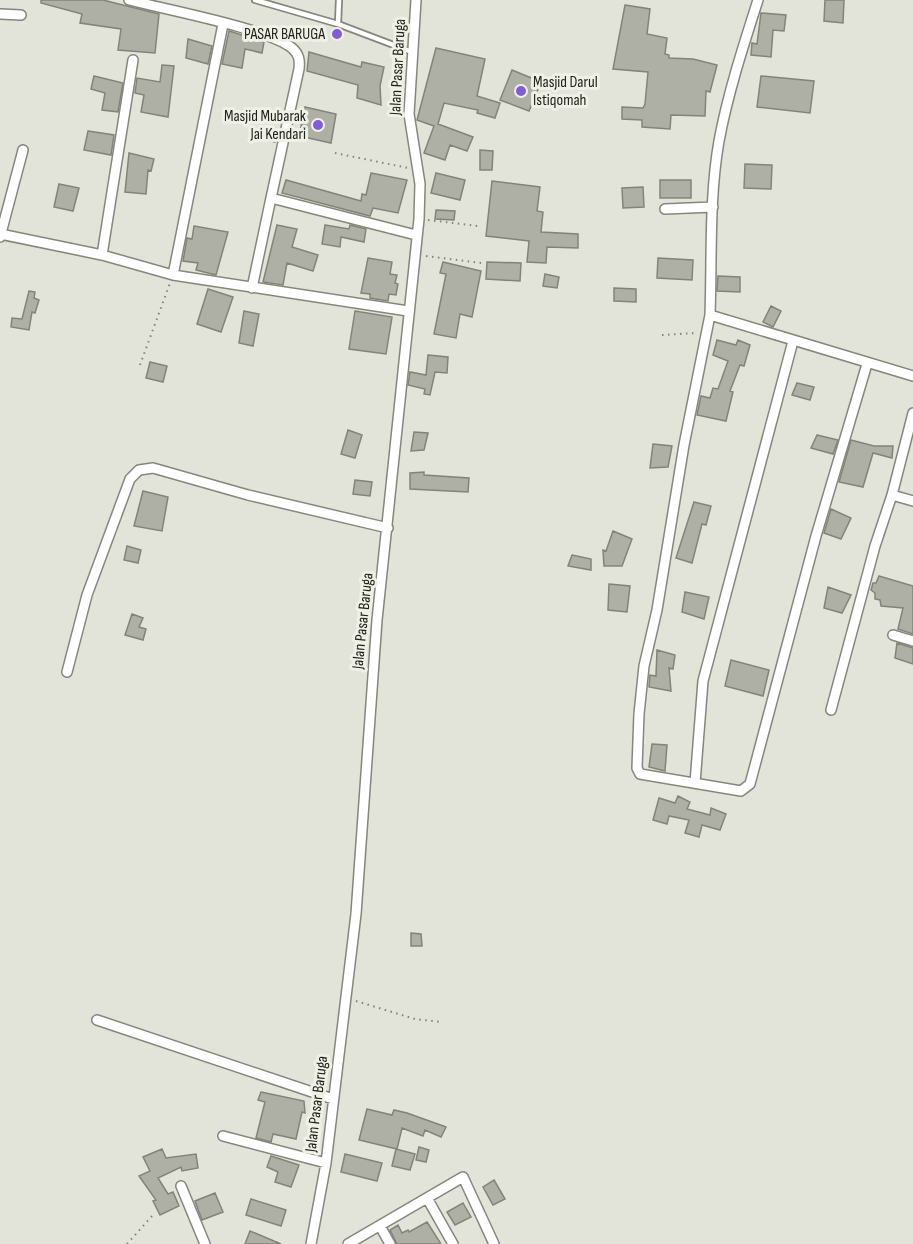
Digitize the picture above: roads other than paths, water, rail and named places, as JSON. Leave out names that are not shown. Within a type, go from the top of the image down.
[{"type":"street","points":[[129,0],[223,24],[285,44],[294,50],[300,60],[252,288]]},
{"type":"street","name":"Jalan Pasar Baruga","points":[[311,1244],[326,1163],[356,914],[377,620],[419,219],[420,184],[409,114],[416,0]]},
{"type":"street","points":[[758,0],[728,101],[719,143],[713,207],[708,332],[684,445],[657,610],[644,666],[639,714],[637,768],[640,774],[741,791],[750,784],[816,536],[867,364]]},
{"type":"street","points":[[0,14],[21,15]]},
{"type":"street","points":[[173,275],[223,24]]},
{"type":"street","points":[[102,255],[133,60]]},
{"type":"street","points":[[22,150],[0,235],[102,255],[173,275],[408,311]]},
{"type":"street","points":[[271,198],[416,236]]},
{"type":"street","points":[[665,209],[713,207]]},
{"type":"street","points":[[710,315],[913,376]]},
{"type":"street","points":[[695,783],[703,681],[793,341]]},
{"type":"street","points":[[831,710],[913,413]]},
{"type":"street","points":[[67,672],[87,595],[130,479],[139,470],[153,468],[248,495],[388,528]]},
{"type":"street","points":[[892,495],[913,501]]},
{"type":"street","points":[[893,635],[913,641]]},
{"type":"street","points":[[97,1020],[333,1099]]},
{"type":"street","points":[[223,1137],[326,1163]]},
{"type":"street","points":[[348,1244],[463,1177],[494,1244]]},
{"type":"street","points":[[181,1186],[205,1244]]},
{"type":"street","points":[[427,1198],[453,1244]]},
{"type":"street","points":[[380,1226],[390,1244]]},
{"type":"lane","points":[[255,0],[338,24],[412,52]]},
{"type":"lane","points":[[338,24],[339,0]]},
{"type":"place","name":"PASAR BARUGA","points":[[337,34]]},
{"type":"place","name":"Masjid Darul Istiqomah","points":[[521,91]]},
{"type":"place","name":"Masjid Mubarak Jai Kendari","points":[[318,125]]}]
